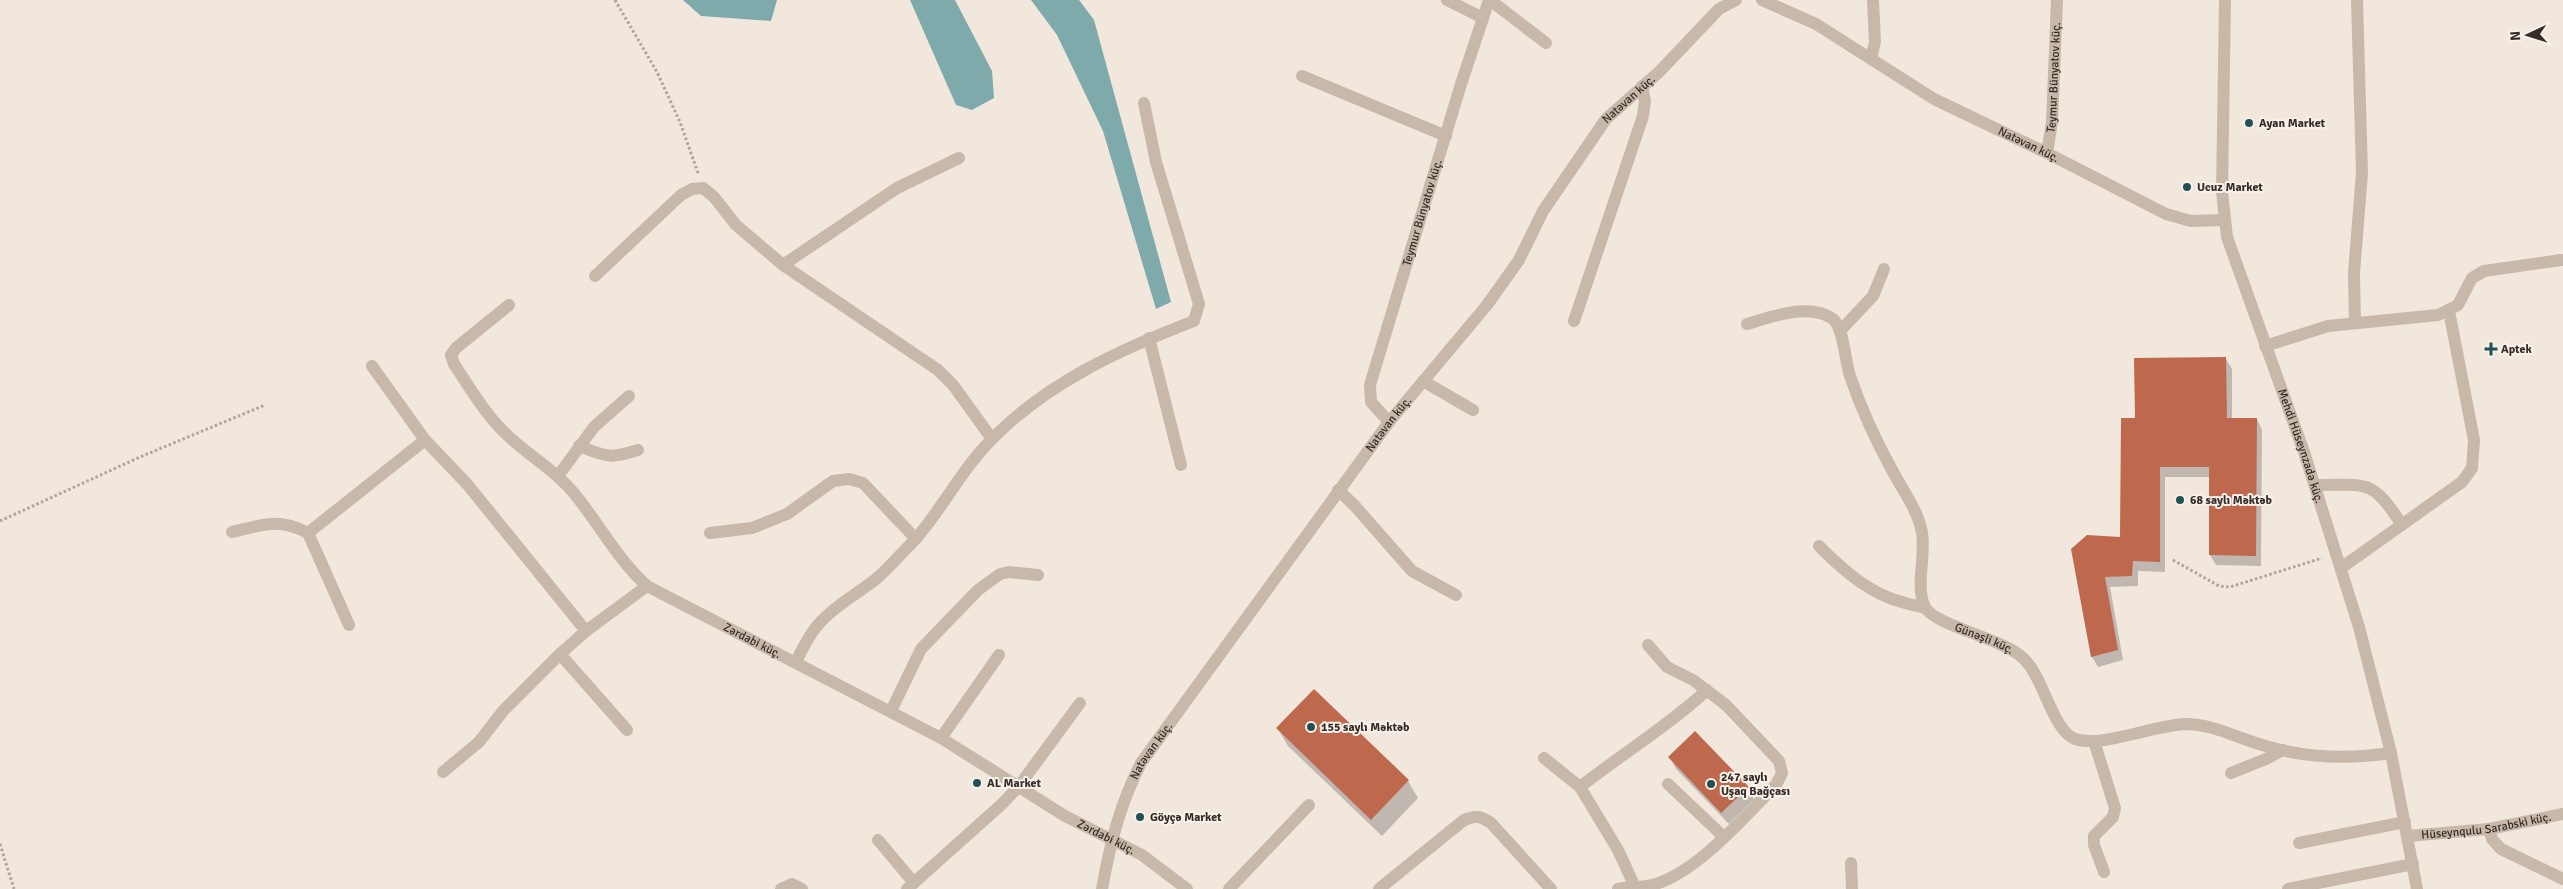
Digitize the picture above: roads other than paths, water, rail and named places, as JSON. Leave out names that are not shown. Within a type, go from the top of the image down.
[{"type":"street","points":[[1447,0],[1483,18]]},
{"type":"street","points":[[1489,0],[1546,43]]},
{"type":"street","name":"Teymur Bünyatov küç.","points":[[1389,422],[1371,402],[1370,385],[1489,0]]},
{"type":"street","name":"Natəvan küç.","points":[[1102,889],[1111,838],[1121,806],[1141,763],[1389,422],[1487,305],[1519,260],[1543,211],[1606,119],[1681,50],[1719,9],[1736,0]]},
{"type":"street","name":"Natəvan küç.","points":[[1762,0],[1800,15],[1934,99],[2047,153],[2166,214],[2191,221],[2224,220]]},
{"type":"street","points":[[1871,59],[1875,42],[1874,0]]},
{"type":"street","name":"Teymur Bünyatov küç.","points":[[2047,153],[2052,122],[2057,0]]},
{"type":"street","name":"Mehdi Hüseynzadə küç.","points":[[2225,0],[2222,174],[2224,220],[2233,259],[2315,485],[2342,568],[2391,753],[2417,889]]},
{"type":"street","points":[[2355,322],[2354,272],[2362,174],[2357,0]]},
{"type":"street","points":[[1302,76],[1446,136]]},
{"type":"street","points":[[1574,321],[1643,116],[1645,101],[1642,86]]},
{"type":"street","points":[[796,662],[808,637],[818,624],[878,577],[916,539],[944,499],[992,439],[1040,399],[1085,370],[1120,351],[1194,321],[1199,304],[1156,162],[1144,103]]},
{"type":"street","points":[[784,264],[897,188],[959,158]]},
{"type":"street","points":[[595,276],[681,195],[692,188],[703,188],[714,197],[736,225],[784,264],[938,370],[953,385],[992,439]]},
{"type":"street","points":[[2265,346],[2328,326],[2438,315],[2458,305],[2472,278],[2484,272],[2561,260]]},
{"type":"street","points":[[1840,330],[1873,296],[1884,269]]},
{"type":"street","name":"Zərdabi küç.","points":[[509,304],[456,348],[451,355],[454,364],[491,418],[507,435],[558,476],[577,497],[618,556],[647,586],[940,738],[1064,816],[1111,838],[1150,860],[1187,889]]},
{"type":"street","points":[[2342,568],[2462,482],[2472,468],[2474,440],[2449,311]]},
{"type":"street","points":[[1747,324],[1787,312],[1803,312],[1817,313],[1833,319],[1840,330],[1850,376],[1878,444],[1919,520],[1923,535],[1922,592],[1925,608]]},
{"type":"street","points":[[1149,338],[1182,465]]},
{"type":"street","points":[[372,366],[425,440],[467,484],[586,631]]},
{"type":"street","points":[[1423,381],[1473,410]]},
{"type":"street","points":[[558,476],[594,428],[629,396]]},
{"type":"street","points":[[308,533],[425,440]]},
{"type":"street","points":[[579,446],[607,457],[615,457],[638,450]]},
{"type":"street","points":[[710,533],[752,528],[787,514],[833,481],[849,479],[863,482],[916,539]]},
{"type":"street","points":[[2315,485],[2358,485],[2374,489],[2384,497],[2402,525]]},
{"type":"street","points":[[1338,490],[1354,504],[1412,571],[1456,596]]},
{"type":"street","points":[[232,532],[270,523],[284,523],[308,533],[349,625]]},
{"type":"street","name":"Günəşli küç.","points":[[1819,546],[1837,565],[1888,598],[1925,608],[1936,618],[2004,644],[2024,658],[2038,677],[2065,734],[2077,739],[2094,741],[2170,725],[2187,724],[2208,726],[2267,747],[2283,750],[2344,758],[2391,753]]},
{"type":"street","points":[[891,711],[920,649],[978,590],[1000,574],[1010,572],[1038,575]]},
{"type":"street","points":[[443,772],[479,742],[503,712],[560,654],[586,631],[647,586]]},
{"type":"street","points":[[1618,889],[1652,885],[1673,876],[1698,860],[1776,785],[1782,773],[1779,761],[1726,705],[1707,690],[1667,667],[1648,645]]},
{"type":"street","points":[[560,654],[627,730]]},
{"type":"street","points":[[940,738],[999,655]]},
{"type":"street","points":[[1580,787],[1634,745],[1683,711],[1707,690]]},
{"type":"street","points":[[878,840],[911,886],[976,829],[1019,786],[1080,703]]},
{"type":"street","points":[[2094,741],[2116,808],[2113,817],[2094,836],[2094,845],[2104,872]]},
{"type":"street","points":[[2231,773],[2283,750]]},
{"type":"street","points":[[1544,758],[1580,787],[1618,850],[1635,887]]},
{"type":"street","points":[[1668,784],[1724,837]]},
{"type":"street","points":[[1229,889],[1309,805]]},
{"type":"street","name":"Hüseynqulu Sarabski küç.","points":[[2408,836],[2489,829],[2563,814]]},
{"type":"street","points":[[1378,889],[1464,820],[1473,816],[1483,817],[1491,823],[1551,889]]},
{"type":"street","points":[[2299,843],[2405,822]]},
{"type":"street","points":[[2489,829],[2492,839],[2501,849],[2563,879]]},
{"type":"street","points":[[1851,863],[1852,889]]},
{"type":"street","points":[[2288,889],[2413,864]]},
{"type":"street","points":[[781,889],[792,884],[802,889]]},
{"type":"water","points":[[683,0],[777,0],[771,21],[701,16]]},
{"type":"water","points":[[910,0],[955,0],[992,71],[994,98],[972,110],[956,105]]},
{"type":"water","points":[[1031,0],[1079,0],[1094,20],[1171,302],[1156,309],[1103,131],[1057,35]]},
{"type":"place","name":"Ayan Market","points":[[2249,123]]},
{"type":"place","name":"Ucuz Market","points":[[2187,187]]},
{"type":"place","name":"Aptek","points":[[2491,349]]},
{"type":"place","name":"68 saylı Məktəb","points":[[2180,500]]},
{"type":"place","name":"155 saylı Məktəb","points":[[1311,727]]},
{"type":"place","name":"AL Market","points":[[977,783]]},
{"type":"place","name":"247 saylı Uşaq Bağçası","points":[[1711,784]]},
{"type":"place","name":"Göyçə Market","points":[[1140,817]]}]
